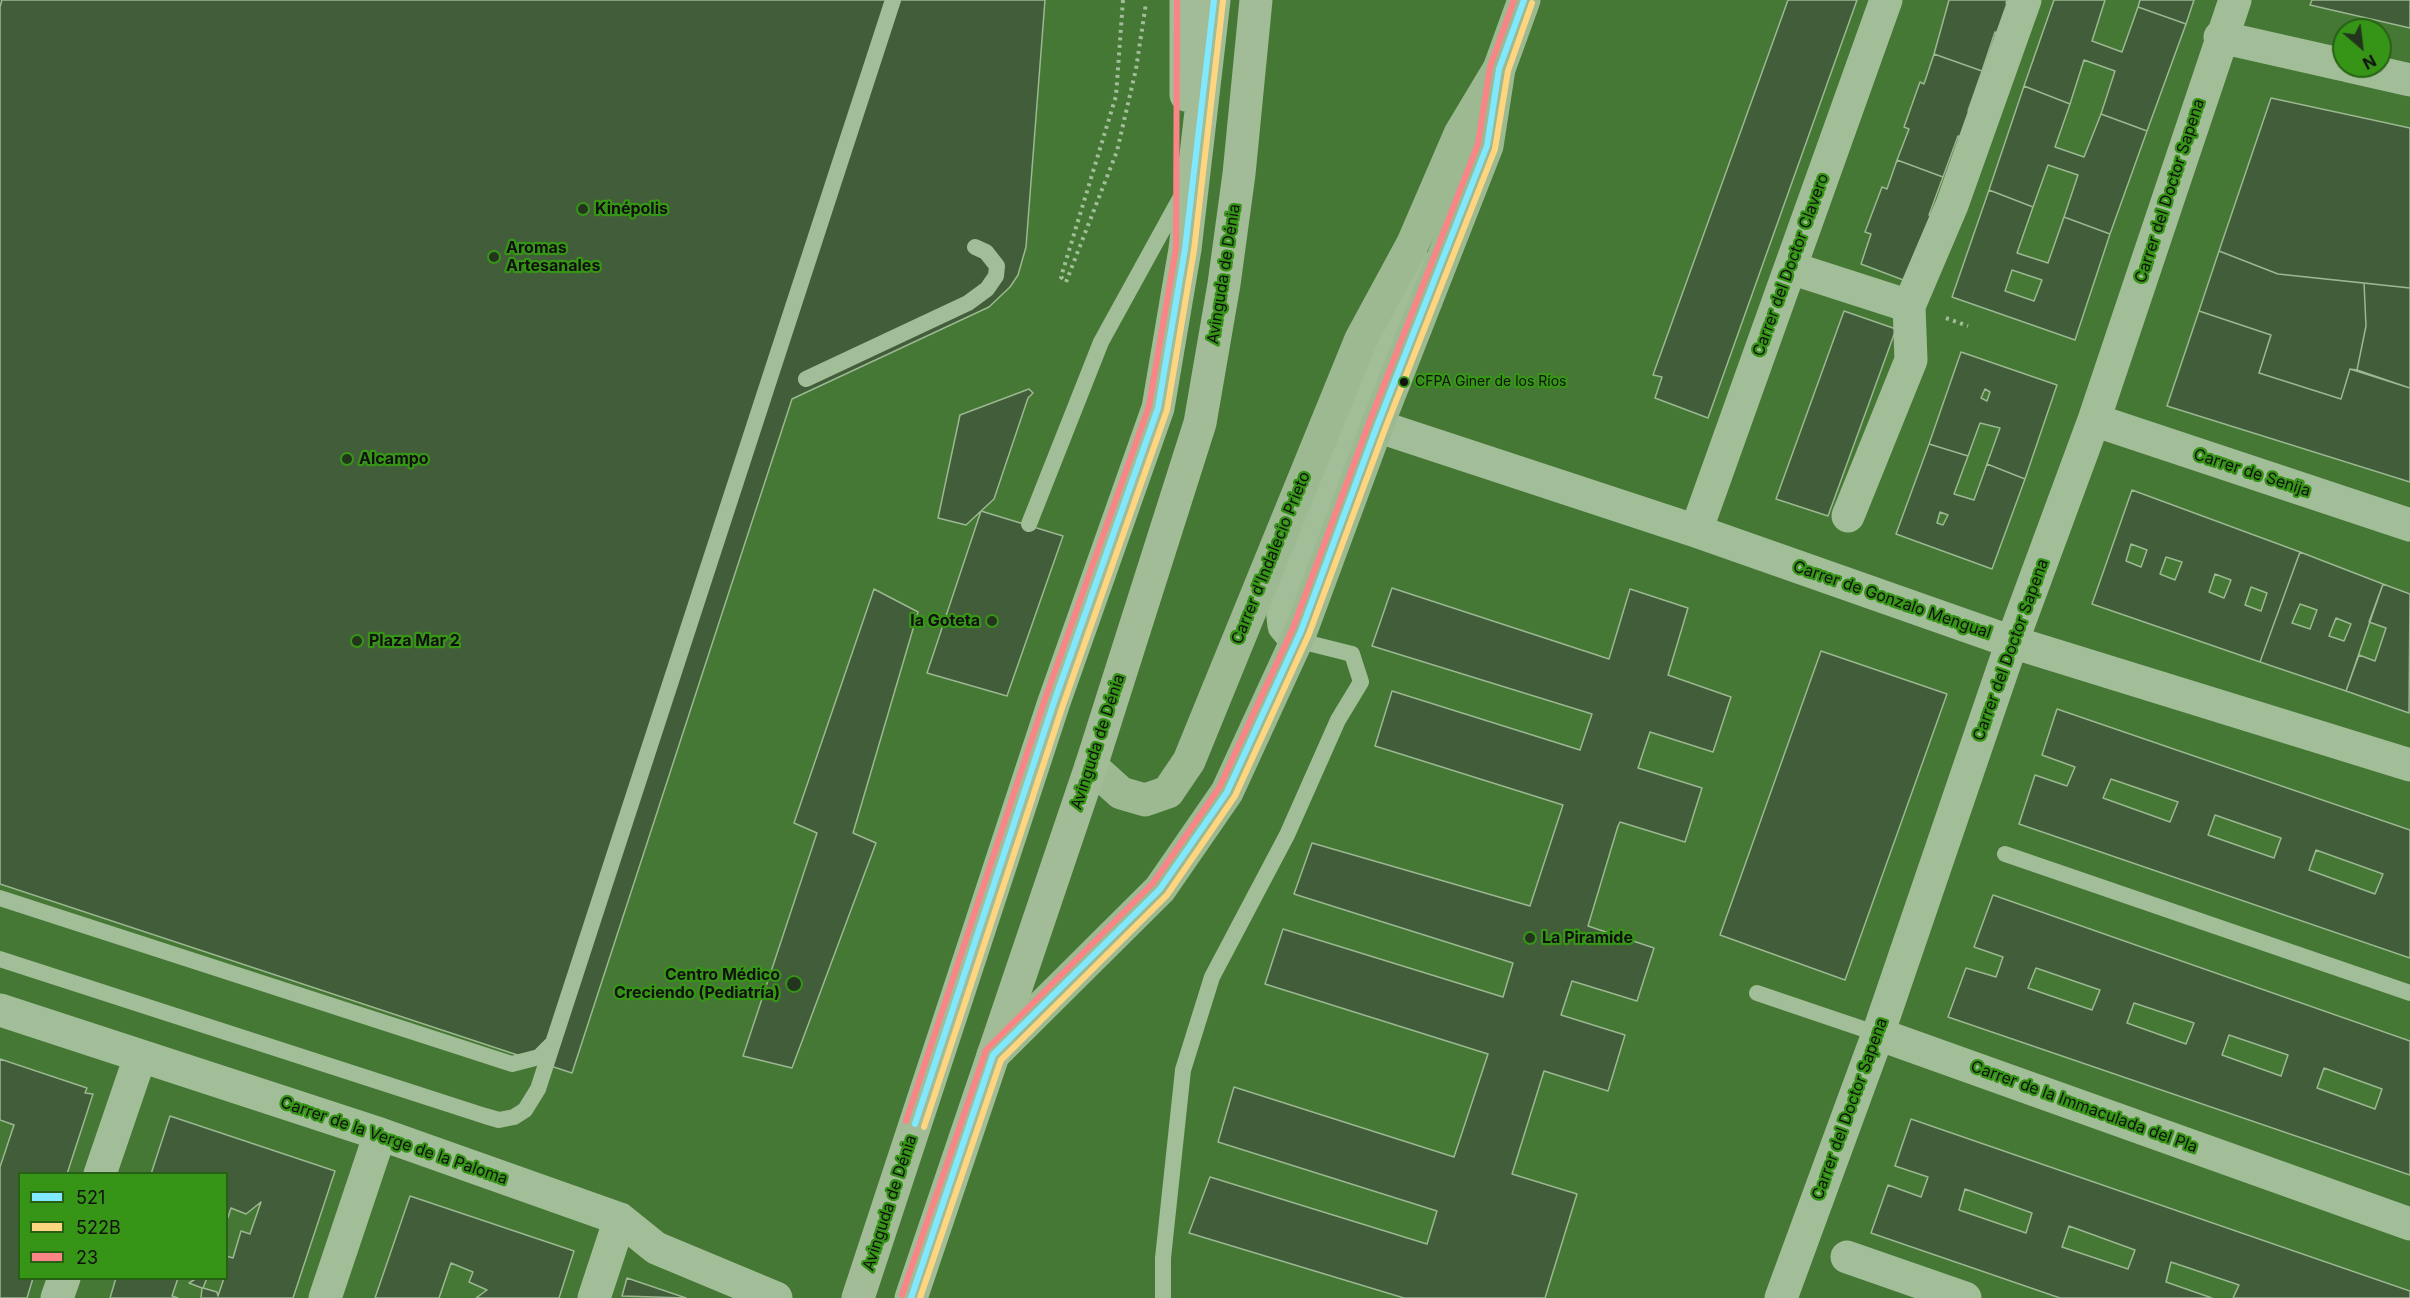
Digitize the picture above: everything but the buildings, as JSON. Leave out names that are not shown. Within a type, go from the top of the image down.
[{"type":"main road","name":"Avinguda de Dénia","points":[[1185,249],[1186,0]]},
{"type":"main road","name":"Avinguda de Dénia","points":[[854,1295],[1054,702],[1158,408],[1185,249],[1214,0]]},
{"type":"main road","name":"Avinguda de Dénia","points":[[911,1298],[1091,766],[1200,423],[1224,284],[1239,174],[1256,0]]},
{"type":"main road","name":"Avinguda de Dénia","points":[[1239,174],[1277,0]]},
{"type":"street","name":"Carrer d'Indalecio Prieto","points":[[1091,766],[1121,793],[1145,800],[1168,792],[1189,761],[1361,339],[1413,243],[1460,134],[1498,69],[1524,0]]},
{"type":"street","name":"Carrer del Doctor Clavero","points":[[1696,531],[1886,0]]},
{"type":"street","points":[[1848,516],[1911,360],[1909,306],[1952,205],[2025,0]]},
{"type":"street","name":"Carrer del Doctor Sapena","points":[[1781,1298],[1878,1034],[2012,642],[2094,420],[2220,38],[2235,0]]},
{"type":"street","points":[[2220,38],[2332,63]]},
{"type":"street","name":"Carrer d'Indalecio Prieto","points":[[993,1055],[1160,889],[1227,792],[1296,640],[1487,146],[1498,69]]},
{"type":"street","points":[[2392,76],[2410,80]]},
{"type":"street","name":"Carrer d'Indalecio Prieto","points":[[1296,640],[1284,626],[1282,607],[1366,408],[1398,319],[1413,243]]},
{"type":"street","points":[[1791,267],[1909,306]]},
{"type":"street","name":"Carrer de Senija","points":[[2094,420],[2410,525]]},
{"type":"street","name":"Carrer de Gonzalo Mengual","points":[[1377,426],[1696,531],[2012,642],[2410,765]]},
{"type":"street","name":"Carrer de la Verge de la Paloma","points":[[0,1010],[380,1134],[620,1220],[656,1248],[776,1298]]},
{"type":"street","name":"Carrer de la Immaculada del Pla","points":[[1878,1034],[2410,1224]]},
{"type":"street","points":[[100,1172],[140,1057]]},
{"type":"street","points":[[325,1298],[380,1134]]},
{"type":"street","points":[[594,1298],[620,1220]]},
{"type":"street","points":[[1847,1257],[1965,1298]]},
{"type":"street","points":[[57,1298],[63,1280]]},
{"type":"lane","points":[[0,959],[499,1120],[514,1117],[533,1101],[893,0]]},
{"type":"lane","points":[[1029,524],[1101,342],[1185,189]]},
{"type":"lane","points":[[806,379],[968,303],[977,296],[996,276],[997,266],[986,252],[975,247]]},
{"type":"lane","points":[[1163,1298],[1163,1258],[1183,1070],[1212,977],[1287,835],[1338,720],[1361,682],[1352,654],[1296,640]]},
{"type":"lane","points":[[2005,854],[2410,993]]},
{"type":"lane","points":[[0,898],[512,1064],[521,1064],[539,1057],[553,1042]]},
{"type":"lane","name":"Carrer de la Immaculada del Pla","points":[[1757,993],[1878,1034]]},
{"type":"path","points":[[1123,0],[1116,96],[1060,277],[1066,282],[1117,151],[1137,69],[1146,0]]},
{"type":"transit line","name":"23","points":[[906,1121],[1045,699],[1149,406],[1176,248],[1177,0]]},
{"type":"transit line","name":"521","points":[[915,1124],[1054,702],[1158,408],[1185,249],[1214,0]]},
{"type":"transit line","name":"23","points":[[902,1295],[986,1050],[1153,883],[1219,788],[1293,628],[1369,423],[1478,144],[1490,67],[1514,0]]},
{"type":"transit line","name":"521","points":[[911,1298],[993,1055],[1160,889],[1227,792],[1301,631],[1377,426],[1487,146],[1499,69],[1524,0]]},
{"type":"transit line","name":"522B","points":[[924,1127],[1063,705],[1167,410],[1194,250],[1223,1]]},
{"type":"transit line","name":"522B","points":[[920,1298],[1001,1060],[1167,895],[1235,796],[1309,634],[1385,429],[1495,149],[1508,71],[1532,3]]},
{"type":"place","name":"Kinépolis","points":[[583,209]]},
{"type":"place","name":"Aromas Artesanales","points":[[494,257]]},
{"type":"place","name":"CFPA Giner de los Ríos","points":[[1404,382]]},
{"type":"place","name":"Alcampo","points":[[347,459]]},
{"type":"place","name":"la Goteta","points":[[992,621]]},
{"type":"place","name":"Plaza Mar 2","points":[[357,641]]},
{"type":"place","name":"La Piramide","points":[[1530,938]]},
{"type":"place","name":"Centro Médico Creciendo (Pediatría)","points":[[794,984]]}]
